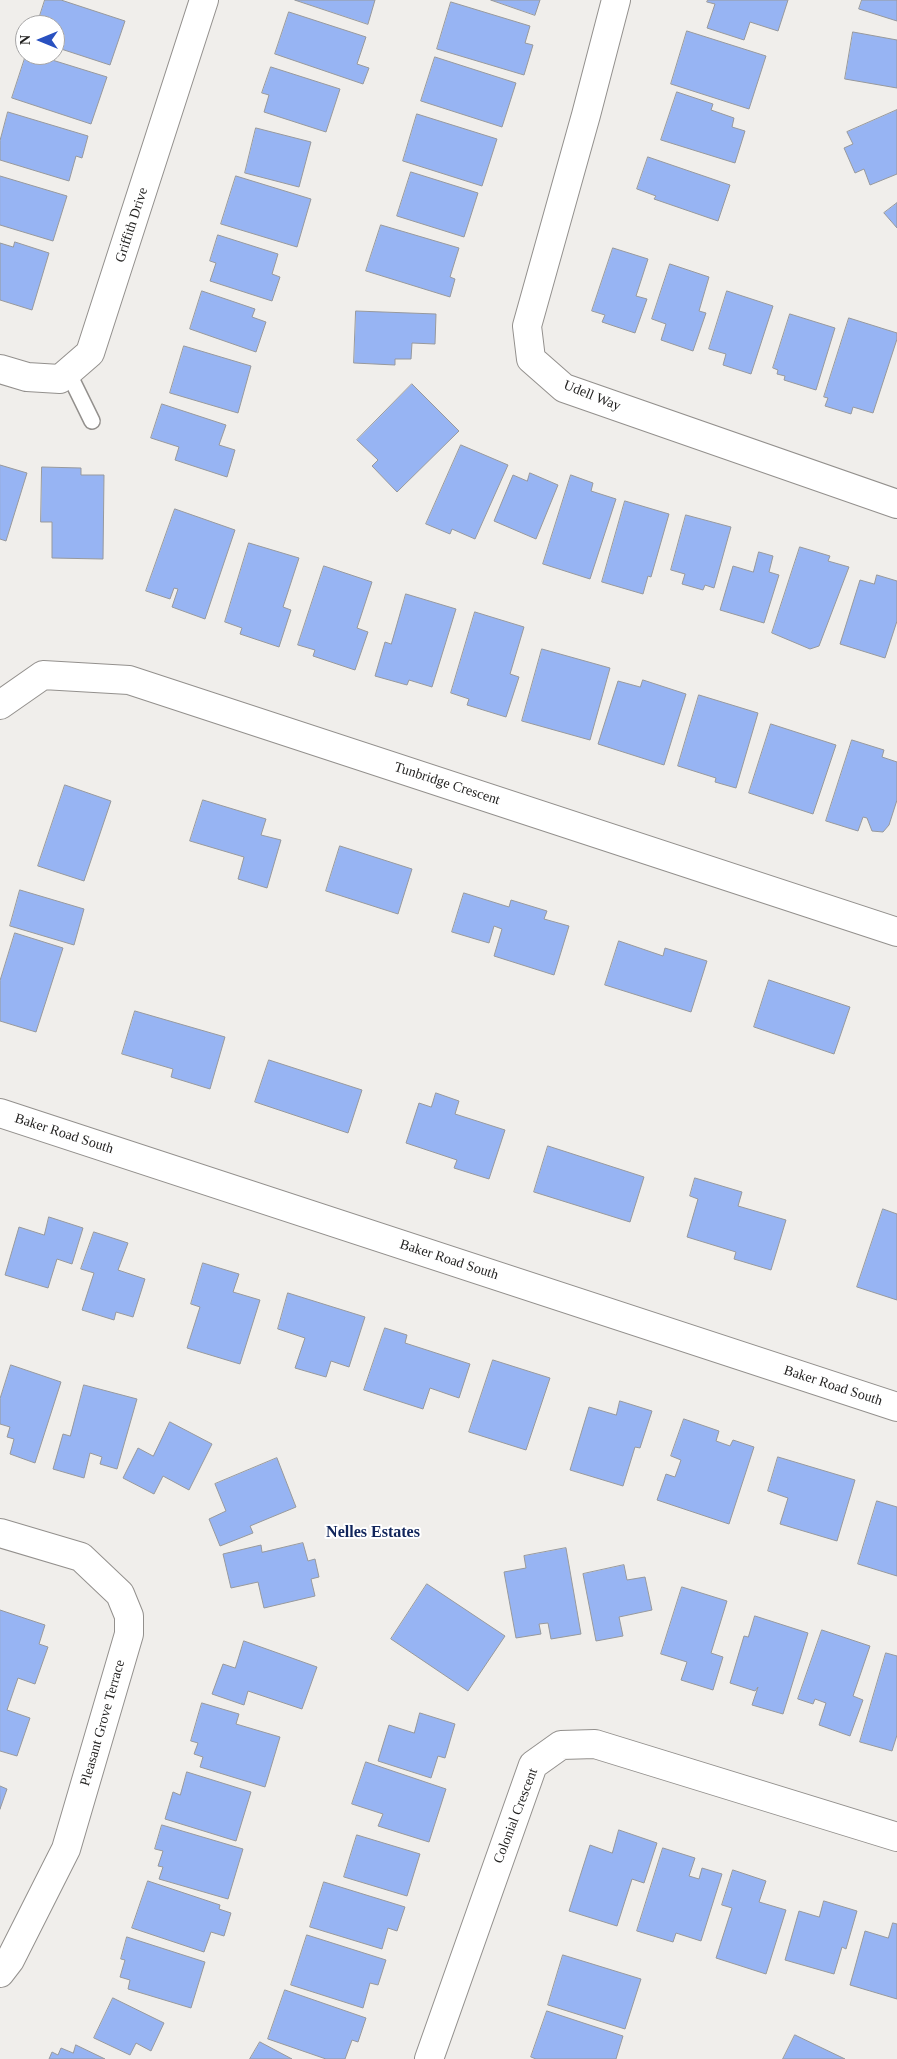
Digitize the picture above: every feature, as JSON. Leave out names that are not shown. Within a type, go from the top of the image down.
[{"type":"street","name":"Griffith Drive","points":[[0,369],[27,377],[60,379],[90,353],[204,0]]},
{"type":"street","name":"Udell Way","points":[[616,0],[527,326],[531,359],[564,388],[897,504]]},
{"type":"street","name":"Tunbridge Crescent","points":[[0,705],[43,675],[129,680],[897,932]]},
{"type":"street","name":"Baker Road South","points":[[0,1113],[897,1407]]},
{"type":"street","name":"Pleasant Grove Terrace","points":[[0,1533],[81,1557],[120,1594],[129,1616],[129,1634],[66,1849],[10,1960],[0,1973]]},
{"type":"street","name":"Colonial Crescent","points":[[429,2059],[533,1765],[561,1745],[595,1744],[897,1837]]},
{"type":"lane","points":[[68,372],[92,421]]},
{"type":"building","points":[[45,0],[61,0],[125,21],[110,65],[65,50],[65,15],[40,15]]},
{"type":"building","points":[[295,0],[375,0],[368,24]]},
{"type":"building","points":[[491,0],[540,0],[535,15]]},
{"type":"building","points":[[708,0],[788,0],[778,31],[750,22],[744,40],[707,28],[715,4],[707,2]]},
{"type":"building","points":[[862,0],[897,0],[897,21],[859,9]]},
{"type":"building","points":[[451,2],[530,26],[525,43],[533,45],[524,75],[437,49]]},
{"type":"building","points":[[289,12],[366,37],[357,64],[369,68],[363,84],[275,54]]},
{"type":"building","points":[[687,31],[766,56],[749,109],[671,84]]},
{"type":"building","points":[[853,32],[897,40],[897,88],[845,79]]},
{"type":"building","points":[[435,57],[516,83],[502,127],[421,101]]},
{"type":"building","points":[[65,64],[107,77],[91,124],[12,98],[23,65]]},
{"type":"building","points":[[271,67],[340,89],[326,132],[264,112],[269,95],[262,93]]},
{"type":"building","points":[[677,92],[713,104],[711,110],[734,118],[732,127],[745,131],[735,163],[661,140]]},
{"type":"building","points":[[897,110],[897,174],[870,185],[864,169],[855,173],[844,148],[853,144],[847,132]]},
{"type":"building","points":[[8,112],[88,136],[82,158],[76,156],[69,181],[0,160],[0,141]]},
{"type":"building","points":[[417,114],[497,139],[482,186],[403,161]]},
{"type":"building","points":[[256,128],[311,142],[299,187],[245,173]]},
{"type":"building","points":[[648,157],[730,185],[718,221],[654,199],[656,196],[637,189]]},
{"type":"building","points":[[411,172],[478,193],[464,237],[397,216]]},
{"type":"building","points":[[0,176],[67,196],[53,241],[0,225]]},
{"type":"building","points":[[236,176],[311,199],[297,247],[221,224]]},
{"type":"building","points":[[897,203],[897,228],[884,213]]},
{"type":"building","points":[[381,225],[459,248],[450,277],[455,279],[450,297],[366,271]]},
{"type":"building","points":[[218,235],[278,254],[272,274],[280,277],[272,301],[210,281],[216,263],[210,261]]},
{"type":"building","points":[[15,242],[49,253],[32,310],[0,300],[0,243],[13,247]]},
{"type":"building","points":[[613,248],[648,259],[636,296],[647,299],[635,333],[602,322],[605,315],[592,311]]},
{"type":"building","points":[[670,264],[709,277],[699,311],[706,313],[693,351],[661,340],[666,324],[652,319]]},
{"type":"building","points":[[202,291],[255,309],[252,317],[266,322],[256,352],[190,329]]},
{"type":"building","points":[[727,291],[773,306],[751,374],[723,365],[726,354],[709,349]]},
{"type":"building","points":[[356,311],[436,314],[435,344],[412,343],[411,359],[395,359],[395,365],[354,363]]},
{"type":"building","points":[[790,314],[835,328],[816,390],[784,380],[785,376],[777,374],[778,370],[773,368]]},
{"type":"building","points":[[849,318],[897,333],[897,339],[873,413],[853,407],[851,414],[825,406],[828,398],[824,397]]},
{"type":"building","points":[[184,346],[251,366],[238,413],[170,393]]},
{"type":"building","points":[[412,384],[459,431],[397,492],[372,466],[378,460],[357,440]]},
{"type":"building","points":[[162,404],[226,425],[219,445],[235,450],[227,477],[175,460],[179,447],[151,438]]},
{"type":"building","points":[[461,445],[508,465],[475,539],[452,529],[450,534],[426,524]]},
{"type":"building","points":[[0,465],[27,473],[6,541],[0,539]]},
{"type":"building","points":[[42,467],[81,468],[81,475],[104,475],[103,559],[52,558],[52,522],[41,522]]},
{"type":"building","points":[[530,473],[558,485],[536,539],[494,521],[513,475],[527,481]]},
{"type":"building","points":[[571,475],[593,483],[591,491],[616,499],[590,579],[543,564]]},
{"type":"building","points":[[625,501],[669,514],[651,577],[648,576],[643,594],[602,582]]},
{"type":"building","points":[[175,509],[235,530],[205,619],[172,607],[178,589],[174,588],[170,599],[146,591]]},
{"type":"building","points":[[686,515],[731,527],[714,588],[705,585],[703,590],[682,584],[685,574],[671,570]]},
{"type":"building","points":[[249,543],[299,558],[283,607],[291,610],[279,647],[240,634],[242,628],[225,622]]},
{"type":"building","points":[[800,547],[830,556],[828,561],[849,567],[819,646],[810,649],[772,633]]},
{"type":"building","points":[[759,552],[773,556],[769,572],[779,575],[764,623],[720,610],[733,566],[753,572]]},
{"type":"building","points":[[324,566],[372,582],[357,628],[368,632],[355,670],[313,656],[315,650],[298,645]]},
{"type":"building","points":[[877,575],[897,581],[897,621],[885,658],[840,644],[860,580],[874,584]]},
{"type":"building","points":[[406,594],[456,609],[432,687],[409,680],[407,685],[375,676],[385,642],[391,644]]},
{"type":"building","points":[[475,612],[524,627],[510,674],[519,677],[506,717],[467,705],[469,699],[451,693]]},
{"type":"building","points":[[542,649],[610,668],[590,740],[522,721]]},
{"type":"building","points":[[643,680],[686,694],[664,765],[598,744],[618,681],[640,687]]},
{"type":"building","points":[[699,695],[758,713],[736,788],[715,782],[716,778],[678,766]]},
{"type":"building","points":[[771,724],[836,745],[813,814],[749,793]]},
{"type":"building","points":[[852,740],[884,750],[882,757],[897,762],[897,800],[889,825],[883,832],[872,831],[867,818],[863,817],[858,831],[826,821]]},
{"type":"building","points":[[65,785],[111,801],[84,881],[38,866]]},
{"type":"building","points":[[203,800],[266,819],[261,835],[281,840],[267,888],[238,879],[244,857],[190,841]]},
{"type":"building","points":[[340,846],[412,869],[398,914],[326,891]]},
{"type":"building","points":[[20,890],[84,909],[74,945],[10,926]]},
{"type":"building","points":[[464,893],[509,907],[511,900],[547,911],[544,919],[569,926],[554,975],[494,956],[502,929],[494,926],[489,943],[452,932]]},
{"type":"building","points":[[15,933],[63,948],[36,1032],[0,1021],[0,981]]},
{"type":"building","points":[[619,941],[663,956],[665,948],[707,961],[691,1012],[605,985]]},
{"type":"building","points":[[769,980],[850,1007],[834,1054],[754,1027]]},
{"type":"building","points":[[135,1011],[225,1037],[210,1089],[171,1077],[173,1069],[122,1054]]},
{"type":"building","points":[[269,1060],[362,1090],[348,1133],[255,1102]]},
{"type":"building","points":[[436,1093],[459,1101],[455,1114],[505,1130],[489,1179],[454,1168],[457,1160],[406,1143],[419,1103],[431,1107]]},
{"type":"building","points":[[548,1146],[644,1177],[630,1222],[534,1192]]},
{"type":"building","points":[[695,1178],[742,1192],[738,1206],[786,1220],[771,1270],[734,1259],[736,1252],[687,1237],[698,1199],[690,1196]]},
{"type":"building","points":[[883,1209],[897,1214],[897,1300],[857,1287]]},
{"type":"building","points":[[49,1217],[83,1228],[72,1264],[57,1259],[48,1288],[5,1275],[19,1227],[44,1235]]},
{"type":"building","points":[[94,1232],[128,1243],[118,1270],[145,1279],[133,1317],[116,1312],[114,1320],[82,1310],[94,1273],[81,1269]]},
{"type":"building","points":[[203,1263],[239,1274],[233,1292],[260,1300],[240,1364],[187,1348],[200,1307],[191,1304]]},
{"type":"building","points":[[288,1293],[365,1317],[349,1367],[331,1361],[326,1377],[295,1368],[305,1338],[278,1329]]},
{"type":"building","points":[[385,1328],[407,1335],[405,1343],[470,1364],[459,1398],[430,1388],[423,1409],[364,1390]]},
{"type":"building","points":[[493,1360],[550,1378],[526,1450],[469,1432]]},
{"type":"building","points":[[11,1365],[61,1382],[35,1463],[10,1454],[14,1439],[7,1437],[10,1427],[0,1424],[0,1399]]},
{"type":"building","points":[[84,1385],[137,1399],[117,1469],[100,1464],[102,1457],[90,1453],[84,1478],[53,1469],[63,1434],[70,1436]]},
{"type":"building","points":[[620,1401],[652,1411],[640,1448],[635,1447],[623,1486],[570,1470],[589,1407],[616,1415]]},
{"type":"building","points":[[684,1419],[719,1431],[716,1441],[730,1446],[733,1440],[754,1447],[729,1524],[657,1500],[666,1474],[675,1477],[681,1460],[671,1456]]},
{"type":"building","points":[[170,1422],[212,1444],[189,1490],[163,1476],[154,1494],[123,1478],[138,1448],[153,1456]]},
{"type":"building","points":[[778,1457],[855,1480],[837,1541],[780,1524],[788,1498],[768,1491]]},
{"type":"building","points":[[277,1458],[296,1507],[250,1526],[253,1533],[220,1546],[209,1519],[226,1511],[215,1484]]},
{"type":"building","points":[[877,1501],[897,1507],[897,1576],[858,1564]]},
{"type":"building","points":[[303,1543],[308,1561],[315,1559],[319,1577],[311,1579],[315,1596],[264,1608],[258,1582],[231,1588],[223,1554],[261,1545],[262,1552]]},
{"type":"building","points":[[566,1548],[581,1634],[551,1639],[548,1623],[539,1624],[541,1634],[516,1638],[504,1572],[526,1568],[524,1556]]},
{"type":"building","points":[[624,1565],[627,1580],[645,1577],[652,1610],[619,1617],[623,1636],[596,1641],[583,1574]]},
{"type":"building","points":[[427,1584],[505,1636],[468,1691],[391,1639]]},
{"type":"building","points":[[682,1587],[727,1601],[711,1653],[723,1657],[713,1690],[681,1680],[687,1662],[661,1654]]},
{"type":"building","points":[[0,1610],[45,1625],[39,1644],[48,1647],[35,1684],[18,1678],[7,1710],[30,1718],[17,1756],[0,1751]]},
{"type":"building","points":[[755,1616],[808,1633],[783,1714],[752,1705],[758,1687],[755,1691],[730,1683],[744,1636],[748,1637]]},
{"type":"building","points":[[822,1630],[870,1646],[853,1696],[863,1700],[850,1736],[819,1725],[826,1703],[815,1699],[813,1704],[798,1699]]},
{"type":"building","points":[[244,1641],[317,1667],[302,1709],[248,1691],[244,1705],[212,1694],[223,1664],[235,1668]]},
{"type":"building","points":[[886,1653],[897,1656],[897,1735],[892,1751],[860,1742]]},
{"type":"building","points":[[202,1703],[239,1714],[236,1724],[280,1737],[265,1787],[200,1767],[203,1757],[194,1754],[198,1743],[191,1741]]},
{"type":"building","points":[[420,1713],[455,1724],[445,1758],[438,1756],[431,1778],[378,1761],[389,1725],[414,1733]]},
{"type":"building","points":[[366,1762],[446,1789],[429,1842],[378,1826],[383,1814],[352,1804]]},
{"type":"building","points":[[187,1772],[251,1792],[236,1841],[165,1819],[173,1792],[180,1795]]},
{"type":"building","points":[[0,1786],[7,1789],[0,1809]]},
{"type":"building","points":[[162,1825],[243,1849],[228,1899],[159,1879],[163,1867],[158,1866],[163,1851],[155,1849]]},
{"type":"building","points":[[619,1830],[657,1843],[644,1883],[632,1879],[617,1926],[569,1911],[590,1845],[612,1853]]},
{"type":"building","points":[[357,1835],[420,1854],[407,1896],[344,1877]]},
{"type":"building","points":[[663,1848],[695,1858],[689,1876],[699,1879],[702,1868],[722,1874],[701,1941],[676,1933],[673,1942],[637,1931]]},
{"type":"building","points":[[733,1870],[766,1881],[759,1902],[786,1910],[766,1974],[716,1958],[732,1908],[722,1905]]},
{"type":"building","points":[[148,1881],[220,1905],[219,1909],[231,1913],[224,1936],[211,1932],[204,1952],[132,1928]]},
{"type":"building","points":[[324,1882],[405,1907],[397,1931],[388,1928],[382,1949],[310,1927]]},
{"type":"building","points":[[824,1901],[857,1911],[846,1949],[842,1947],[834,1974],[785,1960],[799,1911],[819,1917]]},
{"type":"building","points":[[893,1923],[897,1924],[897,1999],[850,1985],[865,1931],[888,1938]]},
{"type":"building","points":[[307,1935],[386,1960],[378,1985],[370,1983],[363,2008],[291,1985]]},
{"type":"building","points":[[127,1937],[205,1962],[191,2008],[128,1989],[130,1980],[120,1977],[125,1960],[121,1959]]},
{"type":"building","points":[[563,1955],[641,1979],[625,2029],[548,2005]]},
{"type":"building","points":[[285,1990],[366,2018],[358,2042],[352,2040],[345,2059],[326,2059],[268,2039]]},
{"type":"building","points":[[113,1998],[164,2023],[151,2051],[136,2043],[130,2055],[94,2038]]},
{"type":"building","points":[[547,2011],[623,2036],[616,2059],[536,2059],[531,2057]]},
{"type":"building","points":[[795,2035],[845,2059],[783,2059]]},
{"type":"building","points":[[260,2042],[292,2059],[250,2059]]},
{"type":"building","points":[[76,2045],[105,2059],[49,2059],[52,2052],[58,2055],[61,2048],[73,2053]]},
{"type":"district","name":"Nelles Estates","points":[[373,1533]]}]
